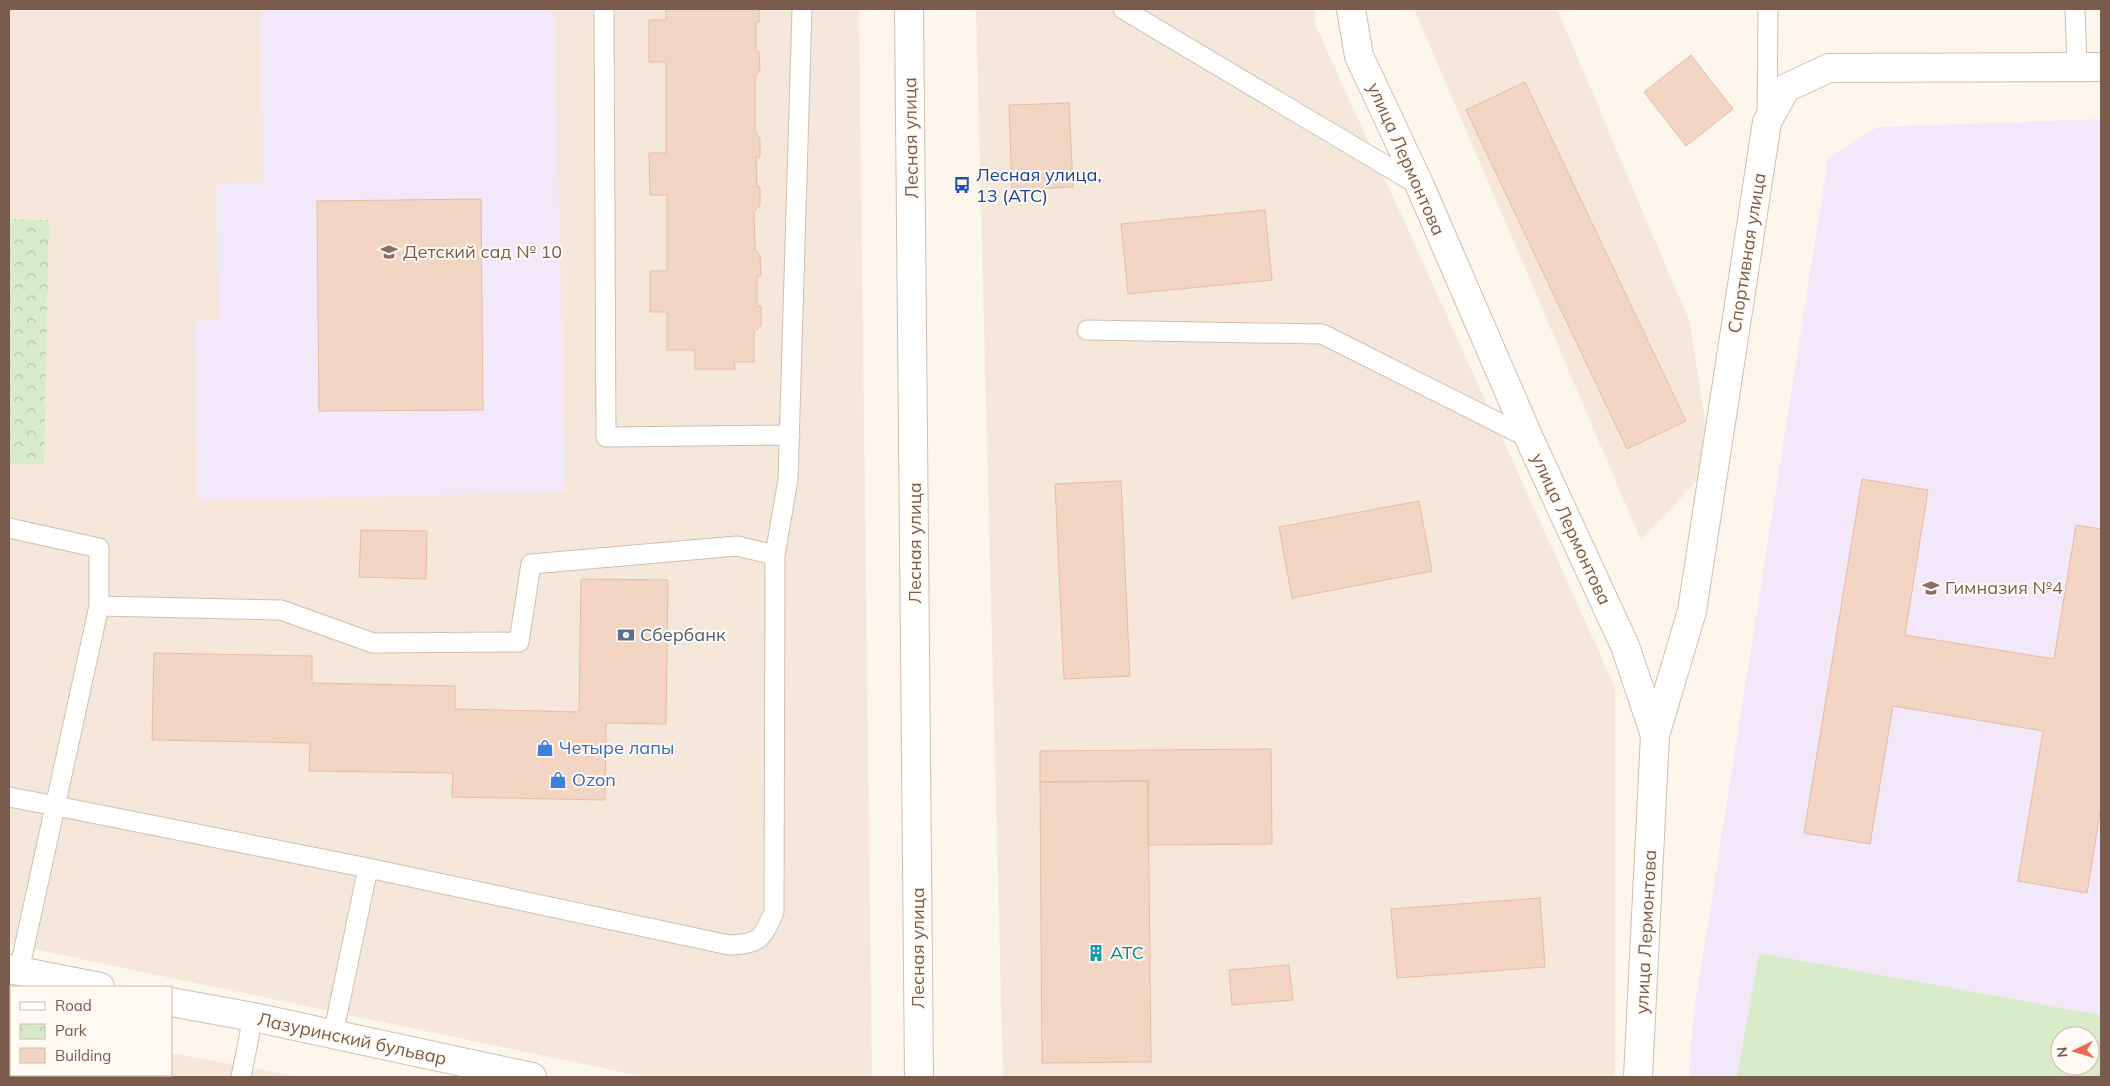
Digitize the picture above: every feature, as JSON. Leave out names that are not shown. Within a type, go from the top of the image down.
[{"type":"street","name":"Лесная улица","points":[[909,9],[919,1077]]},
{"type":"street","name":"улица Лермонтова","points":[[1352,9],[1359,56],[1420,186],[1529,438],[1624,646],[1656,735],[1638,1077]]},
{"type":"street","name":"Спортивная улица","points":[[1656,735],[1692,611],[1767,122],[1786,88],[1829,68],[2089,67]]},
{"type":"street","points":[[14,970],[95,986]]},
{"type":"street","name":"Лазуринский бульвар","points":[[172,1002],[253,1017],[532,1077]]},
{"type":"lane","points":[[604,9],[606,437],[790,435]]},
{"type":"lane","points":[[9,797],[368,868],[729,945],[757,941],[765,932],[774,912],[775,555],[788,480],[802,9]]},
{"type":"lane","points":[[1123,9],[1420,186]]},
{"type":"lane","points":[[1767,122],[1768,9]]},
{"type":"lane","points":[[2074,9],[2089,67]]},
{"type":"lane","points":[[1088,330],[1322,334],[1529,438]]},
{"type":"lane","points":[[9,528],[99,548],[100,606],[56,806],[14,970]]},
{"type":"lane","points":[[100,606],[281,610],[373,643],[519,642],[531,564],[737,546],[775,555]]},
{"type":"lane","points":[[333,1035],[368,868]]},
{"type":"lane","points":[[242,1077],[253,1017]]},
{"type":"shaded area","points":[[9,9],[859,9],[872,1077],[645,1077],[9,944]]},
{"type":"shaded area","name":"Детский сад № 10","points":[[260,9],[554,9],[566,492],[198,501],[194,321],[219,320],[216,184],[264,183]]},
{"type":"shaded area","points":[[976,9],[1315,9],[1315,24],[1615,687],[1615,1077],[1003,1077]]},
{"type":"shaded area","points":[[1414,9],[1557,9],[1690,323],[1712,465],[1641,540]]},
{"type":"shaded area","name":"Гимназия №4","points":[[2101,119],[2101,1077],[1689,1077],[1693,1018],[1828,158],[1877,127]]},
{"type":"shaded area","points":[[9,1020],[10,1076],[172,1076],[172,1053],[301,1077],[9,1077]]},
{"type":"shaded area","points":[[10,1065],[10,1076],[78,1077],[9,1077]]},
{"type":"green space","points":[[9,219],[49,220],[44,464],[9,464]]},
{"type":"green space","points":[[1759,953],[2101,1015],[2101,1077],[1737,1077]]},
{"type":"building","points":[[666,9],[759,9],[759,22],[756,22],[756,52],[759,52],[760,70],[755,77],[755,131],[760,139],[760,157],[756,157],[760,205],[754,212],[755,249],[760,256],[761,276],[757,276],[757,306],[761,306],[761,326],[754,332],[754,362],[734,362],[735,369],[695,369],[695,350],[667,350],[667,312],[650,312],[650,271],[667,271],[667,195],[650,195],[649,153],[666,153],[666,62],[649,62],[649,20],[666,20]]},
{"type":"building","points":[[1691,55],[1733,109],[1686,146],[1644,92]]},
{"type":"building","points":[[1525,82],[1686,421],[1627,449],[1466,110]]},
{"type":"building","points":[[1069,103],[1073,187],[1012,190],[1009,105]]},
{"type":"building","points":[[481,199],[483,410],[319,411],[317,201]]},
{"type":"building","points":[[1265,210],[1272,280],[1128,294],[1121,224]]},
{"type":"building","points":[[1862,479],[1928,490],[1905,635],[2054,659],[2076,525],[2101,529],[2101,806],[2087,893],[2018,881],[2043,731],[1893,706],[1870,844],[1804,833]]},
{"type":"building","points":[[1121,481],[1130,676],[1064,679],[1055,484]]},
{"type":"building","points":[[1419,501],[1432,571],[1292,598],[1279,527]]},
{"type":"building","points":[[361,530],[427,531],[426,579],[359,577]]},
{"type":"building","points":[[581,579],[668,580],[666,724],[606,723],[605,800],[452,797],[453,773],[309,771],[310,743],[152,740],[154,653],[312,656],[312,683],[455,686],[455,709],[579,712]]},
{"type":"building","points":[[1271,749],[1272,844],[1148,845],[1148,781],[1040,782],[1040,751]]},
{"type":"building","name":"АТС","points":[[1148,781],[1151,1062],[1042,1063],[1040,782]]},
{"type":"building","points":[[1540,898],[1545,967],[1397,978],[1391,909]]},
{"type":"building","points":[[1289,965],[1293,1000],[1232,1005],[1229,970]]},
{"type":"place","name":"Лесная улица, 13 (АТС)","points":[[962,185]]},
{"type":"place","name":"Детский сад № 10","points":[[389,252]]},
{"type":"place","name":"Гимназия №4","points":[[1931,588]]},
{"type":"place","name":"Сбербанк","points":[[626,635]]},
{"type":"place","name":"Четыре лапы","points":[[545,748]]},
{"type":"place","name":"Ozon","points":[[558,780]]},
{"type":"place","name":"АТС","points":[[1096,953]]}]
